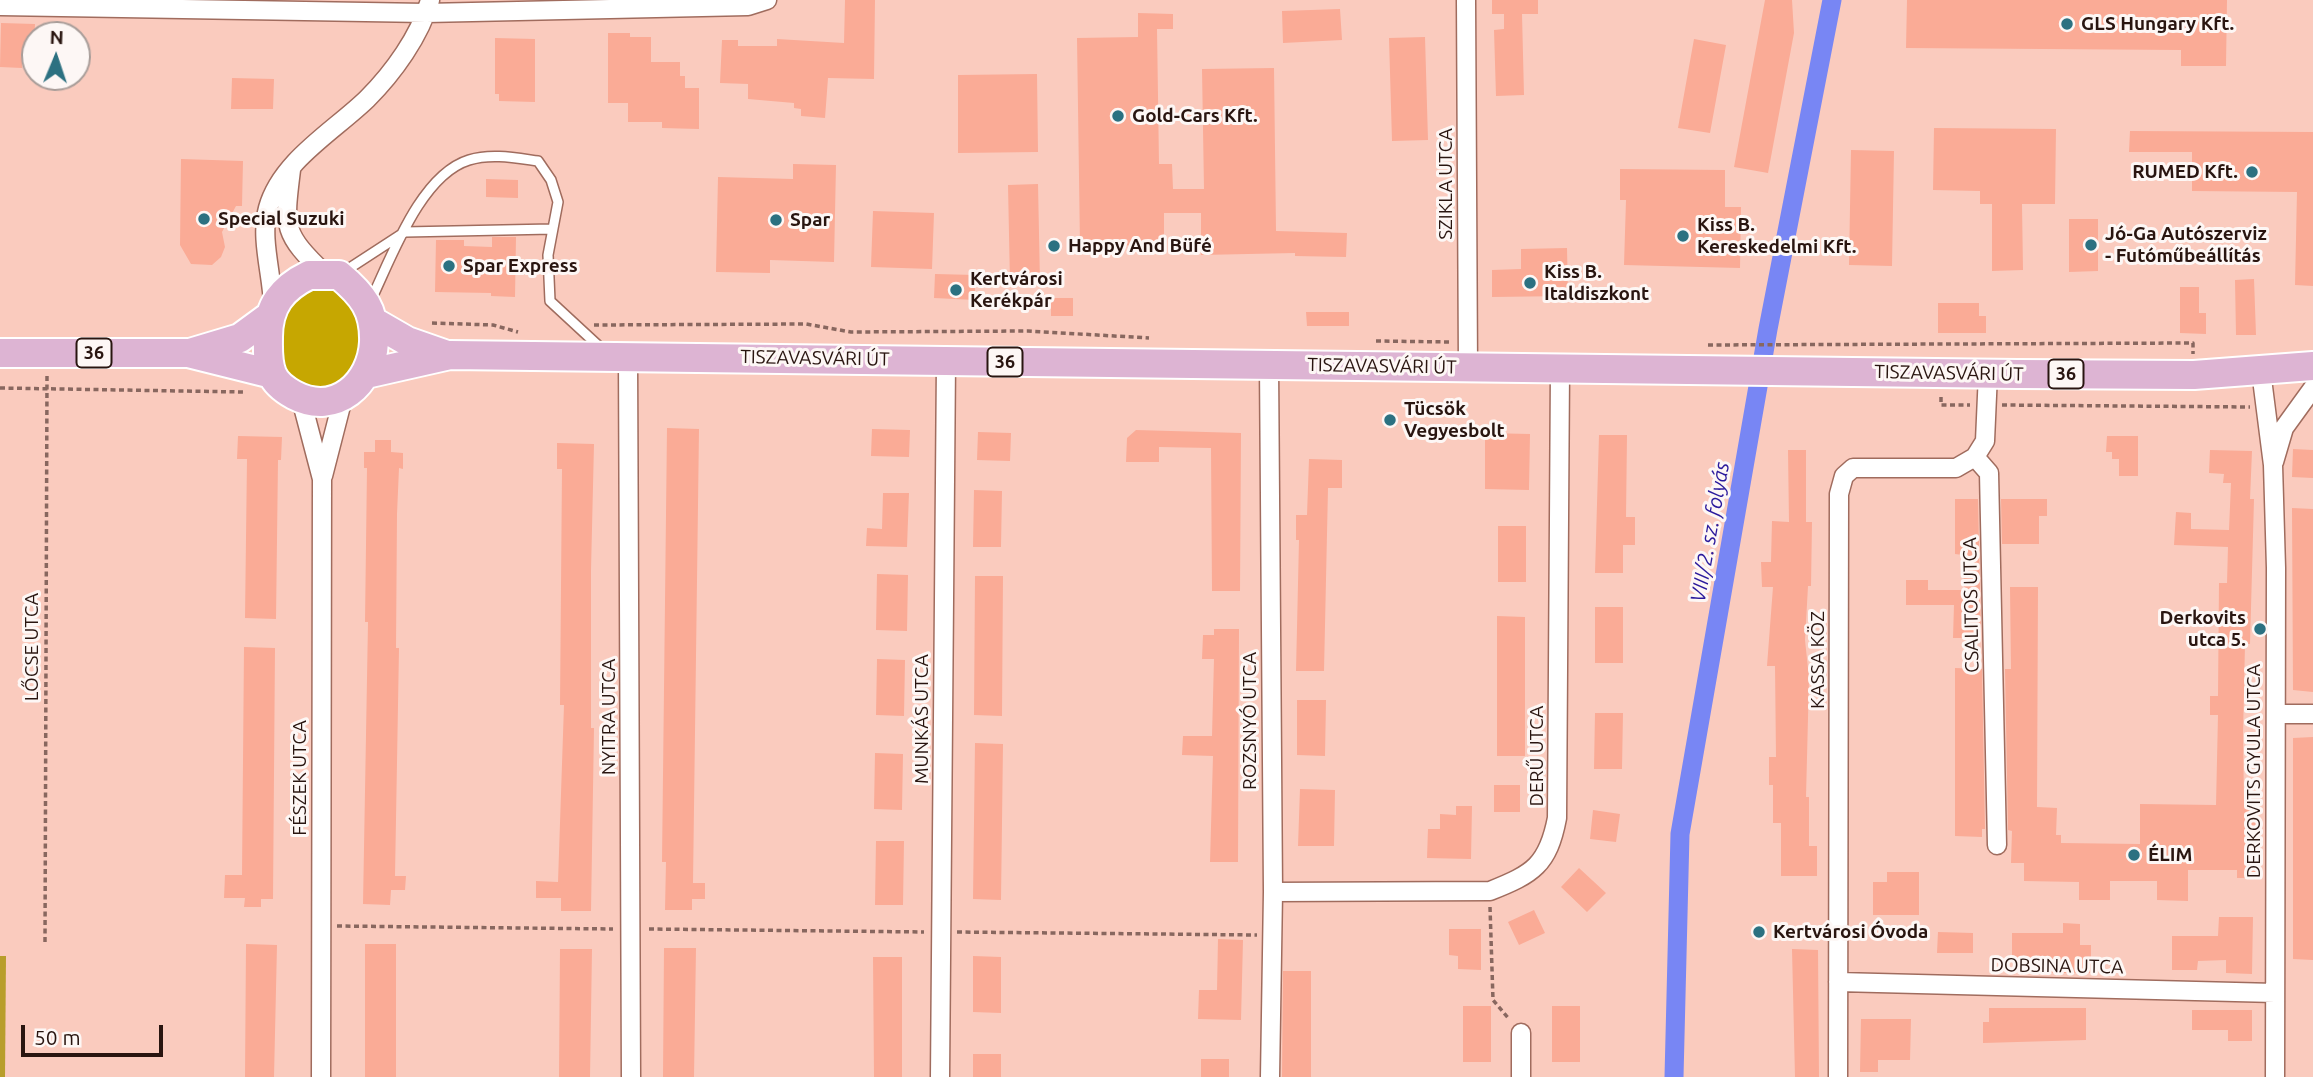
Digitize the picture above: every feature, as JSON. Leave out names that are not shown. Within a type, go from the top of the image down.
[{"type":"main road","name":"36","points":[[188,354],[240,338],[272,310],[289,285],[309,275],[332,275],[371,313],[407,341],[450,355]]},
{"type":"main road","points":[[272,310],[268,354],[272,374]]},
{"type":"main road","points":[[301,399],[320,402],[343,398],[366,374],[373,359],[371,313]]},
{"type":"main road","name":"36","points":[[0,353],[188,354],[272,374],[284,390],[301,399]]},
{"type":"main road","name":"TISZAVASVÁRI ÚT","points":[[450,355],[1560,369],[1765,362],[1942,373],[2194,375],[2313,366]]},
{"type":"main road","name":"36","points":[[366,374],[450,355]]},
{"type":"street","points":[[0,6],[748,6],[767,0]]},
{"type":"street","name":"SZIKLA UTCA","points":[[1466,0],[1468,367]]},
{"type":"street","points":[[272,310],[267,212],[275,187],[334,125],[366,100],[395,67],[428,6]]},
{"type":"street","points":[[291,170],[286,212],[288,230],[295,245],[332,275]]},
{"type":"street","name":"NYITRA UTCA","points":[[619,356],[631,929],[631,1077]]},
{"type":"street","name":"MUNKÁS UTCA","points":[[940,1077],[946,361]]},
{"type":"street","name":"ROZSNYÓ UTCA","points":[[1269,365],[1273,892],[1270,1077]]},
{"type":"street","name":"DERŰ UTCA","points":[[1273,892],[1490,891],[1518,880],[1538,864],[1552,845],[1557,818],[1560,369]]},
{"type":"street","name":"DERKOVITS GYULA UTCA","points":[[2261,371],[2263,405],[2273,465],[2276,714],[2274,1077]]},
{"type":"street","points":[[1975,457],[1985,441],[1988,373]]},
{"type":"street","name":"DERKOVITS GYULA UTCA","points":[[2273,465],[2284,428],[2313,388]]},
{"type":"street","name":"FÉSZEK UTCA","points":[[321,1077],[322,479],[343,398]]},
{"type":"street","name":"FÉSZEK UTCA","points":[[301,399],[322,479]]},
{"type":"street","name":"CSALITOS UTCA","points":[[1975,457],[1989,473],[1997,845]]},
{"type":"street","name":"KASSA KÖZ","points":[[1838,982],[1839,494],[1844,476],[1853,468],[1956,468],[1975,457]]},
{"type":"street","points":[[2276,714],[2313,713]]},
{"type":"street","points":[[1838,982],[1838,1077]]},
{"type":"street","name":"DOBSINA UTCA","points":[[1838,982],[2275,993]]},
{"type":"street","points":[[1521,1033],[1521,1077]]},
{"type":"lane","points":[[371,313],[405,232],[425,194],[447,172],[469,160],[495,157],[538,161],[551,180],[558,202],[548,255],[550,300],[619,356]]},
{"type":"lane","points":[[332,275],[405,232],[552,229]]},
{"type":"path","points":[[1759,345],[1765,362],[1942,342],[2193,342]]},
{"type":"path","points":[[1942,342],[1941,405],[2193,405],[2228,408],[2263,405]]},
{"type":"path","name":"LŐCSE UTCA","points":[[45,942],[48,353]]},
{"type":"path","points":[[0,388],[245,392]]},
{"type":"path","points":[[1490,891],[1493,1000],[1521,1033]]},
{"type":"path","points":[[321,926],[1271,935]]},
{"type":"shaded area","points":[[326,286],[343,295],[356,309],[361,327],[361,350],[355,372],[344,386],[312,393],[290,374],[281,358],[282,310],[301,291]]},
{"type":"shaded area","points":[[0,956],[6,956],[5,1077],[0,1077]]},
{"type":"building","points":[[845,0],[875,0],[874,79],[828,78],[825,118],[801,116],[801,109],[794,108],[794,103],[748,99],[748,84],[720,83],[722,40],[738,40],[738,46],[777,46],[777,39],[844,43]]},
{"type":"building","points":[[1492,0],[1538,0],[1538,14],[1522,14],[1524,95],[1496,96],[1494,30],[1504,29],[1504,14],[1492,14]]},
{"type":"building","points":[[1765,0],[1792,0],[1794,33],[1768,173],[1734,167]]},
{"type":"building","name":"GLS Hungary Kft.","points":[[1907,0],[2227,0],[2226,66],[2181,66],[2181,50],[1906,48]]},
{"type":"building","points":[[1340,9],[1342,40],[1283,43],[1282,11]]},
{"type":"building","name":"Gold-Cars Kft.","points":[[1138,13],[1173,14],[1173,29],[1157,29],[1159,164],[1172,164],[1173,189],[1204,189],[1202,69],[1274,68],[1276,231],[1347,233],[1346,257],[1295,256],[1295,253],[1201,255],[1201,213],[1164,213],[1164,245],[1080,246],[1077,38],[1138,37]]},
{"type":"building","points":[[1,23],[21,24],[21,68],[0,67]]},
{"type":"building","points":[[608,33],[651,37],[651,62],[680,62],[680,76],[685,76],[685,88],[699,88],[699,129],[662,128],[662,122],[628,122],[628,103],[608,103]]},
{"type":"building","points":[[1425,37],[1428,140],[1392,141],[1389,38]]},
{"type":"building","points":[[495,38],[535,39],[535,102],[499,101],[499,94],[495,94]]},
{"type":"building","points":[[1694,39],[1726,45],[1710,133],[1678,128]]},
{"type":"building","points":[[1037,74],[1038,152],[958,153],[958,75]]},
{"type":"building","points":[[232,78],[274,79],[273,109],[231,109]]},
{"type":"building","points":[[1934,128],[2056,129],[2055,204],[2022,204],[2023,270],[1992,271],[1992,204],[1980,204],[1980,191],[1933,190]]},
{"type":"building","name":"RUMED Kft.","points":[[2130,131],[2313,132],[2313,286],[2295,285],[2297,192],[2192,191],[2192,152],[2129,152]]},
{"type":"building","points":[[1851,150],[1894,151],[1892,266],[1849,265]]},
{"type":"building","name":"Special Suzuki","points":[[181,159],[243,161],[242,206],[236,206],[222,232],[225,247],[221,257],[212,265],[191,264],[180,245]]},
{"type":"building","name":"Spar","points":[[793,164],[836,165],[834,262],[770,260],[770,273],[716,272],[718,177],[793,179]]},
{"type":"building","name":"Kiss B. Kereskedelmi Kft.","points":[[1620,169],[1725,170],[1725,207],[1741,207],[1740,268],[1624,265],[1626,200],[1620,200]]},
{"type":"building","points":[[486,179],[518,180],[518,198],[486,197]]},
{"type":"building","points":[[1038,184],[1040,283],[1010,283],[1008,185]]},
{"type":"building","points":[[873,211],[934,213],[932,269],[871,267]]},
{"type":"building","points":[[2069,219],[2098,219],[2098,271],[2069,272]]},
{"type":"building","points":[[492,237],[516,237],[515,297],[491,296],[491,293],[435,292],[436,240],[464,240],[464,246],[492,247]]},
{"type":"building","name":"Kiss B. Italdiszkont","points":[[1567,248],[1568,296],[1492,297],[1492,270],[1521,269],[1521,249]]},
{"type":"building","points":[[935,274],[975,275],[975,300],[934,298]]},
{"type":"building","points":[[2254,279],[2256,335],[2236,335],[2235,280]]},
{"type":"building","points":[[2180,287],[2199,287],[2199,313],[2206,313],[2206,334],[2180,333]]},
{"type":"building","points":[[1051,298],[1073,298],[1073,316],[1051,316]]},
{"type":"building","points":[[1938,303],[1979,303],[1979,316],[1986,316],[1986,333],[1938,333]]},
{"type":"building","points":[[1306,312],[1349,312],[1349,326],[1307,326]]},
{"type":"building","points":[[667,428],[699,429],[693,883],[705,883],[705,899],[692,899],[692,910],[665,910],[666,862],[662,862]]},
{"type":"building","points":[[872,429],[910,430],[909,457],[871,456]]},
{"type":"building","points":[[1136,430],[1241,433],[1240,591],[1212,591],[1211,448],[1159,447],[1159,462],[1126,462],[1127,438]]},
{"type":"building","points":[[978,432],[1011,433],[1010,461],[977,460]]},
{"type":"building","points":[[1485,433],[1530,434],[1529,490],[1485,489]]},
{"type":"building","points":[[1599,435],[1627,435],[1626,517],[1635,517],[1635,545],[1623,545],[1623,573],[1595,573]]},
{"type":"building","points":[[238,436],[282,437],[281,460],[278,460],[276,619],[245,618],[247,459],[237,459]]},
{"type":"building","points":[[2107,436],[2138,436],[2138,476],[2119,476],[2119,459],[2112,459],[2112,452],[2106,452]]},
{"type":"building","points":[[375,440],[391,440],[391,452],[403,453],[403,469],[399,468],[397,514],[396,648],[399,648],[395,876],[406,876],[405,890],[391,890],[390,905],[363,904],[368,622],[365,622],[367,468],[364,468],[364,452],[375,452]]},
{"type":"building","points":[[557,443],[594,444],[591,570],[591,728],[594,728],[591,911],[561,911],[561,898],[536,898],[536,881],[558,882],[564,705],[560,705],[562,469],[557,469]]},
{"type":"building","points":[[2293,449],[2313,450],[2313,478],[2292,477]]},
{"type":"building","points":[[1788,450],[1806,450],[1806,522],[1812,522],[1811,586],[1808,586],[1805,640],[1809,678],[1806,797],[1809,797],[1809,846],[1817,846],[1817,876],[1781,876],[1781,823],[1773,823],[1773,785],[1769,785],[1769,757],[1776,757],[1775,666],[1767,666],[1773,587],[1762,587],[1761,562],[1771,562],[1772,521],[1789,522]]},
{"type":"building","points":[[2210,450],[2252,451],[2250,499],[2254,499],[2250,644],[2245,644],[2243,734],[2244,805],[2256,806],[2256,878],[2237,878],[2237,870],[2188,870],[2188,901],[2157,900],[2157,881],[2110,881],[2110,900],[2079,900],[2079,882],[2024,881],[2024,863],[2011,863],[2012,831],[2008,830],[2005,669],[2011,669],[2010,587],[2038,587],[2037,807],[2057,808],[2056,835],[2061,835],[2061,843],[2140,844],[2140,804],[2216,805],[2218,715],[2210,715],[2210,696],[2218,696],[2219,583],[2227,583],[2228,547],[2174,545],[2176,512],[2191,513],[2191,529],[2229,530],[2231,483],[2223,483],[2224,474],[2209,473]]},
{"type":"building","points":[[1309,459],[1342,460],[1342,488],[1328,488],[1324,671],[1296,671],[1299,540],[1296,540],[1296,515],[1307,515]]},
{"type":"building","points":[[974,490],[1002,491],[1001,547],[973,547]]},
{"type":"building","points":[[883,493],[909,493],[907,547],[866,546],[867,528],[882,529]]},
{"type":"building","points":[[1955,499],[1978,499],[1981,638],[1953,638],[1954,605],[1906,605],[1906,580],[1928,580],[1928,590],[1964,590],[1963,555],[1955,554]]},
{"type":"building","points":[[2001,499],[2047,499],[2047,516],[2039,516],[2039,544],[2002,544]]},
{"type":"building","points":[[2292,508],[2313,509],[2313,692],[2293,690]]},
{"type":"building","points":[[1498,526],[1526,526],[1526,582],[1498,582]]},
{"type":"building","points":[[877,574],[908,575],[907,631],[876,630]]},
{"type":"building","points":[[975,576],[1003,576],[1002,716],[974,715]]},
{"type":"building","points":[[1595,607],[1623,607],[1623,663],[1595,663]]},
{"type":"building","points":[[1497,616],[1525,617],[1525,756],[1497,756]]},
{"type":"building","points":[[1214,629],[1239,629],[1238,862],[1210,862],[1213,756],[1182,755],[1183,736],[1212,736],[1214,659],[1202,659],[1203,635],[1214,635]]},
{"type":"building","points":[[244,647],[275,648],[273,899],[261,899],[261,907],[244,907],[245,898],[224,898],[225,875],[242,875]]},
{"type":"building","points":[[877,659],[905,660],[904,716],[876,715]]},
{"type":"building","points":[[1955,668],[1982,669],[1985,829],[1982,829],[1982,837],[1955,836]]},
{"type":"building","points":[[1297,700],[1326,700],[1325,756],[1297,755]]},
{"type":"building","points":[[1595,713],[1623,713],[1622,769],[1594,769]]},
{"type":"building","points":[[2313,737],[2313,960],[2293,959],[2293,738]]},
{"type":"building","points":[[975,743],[1003,744],[1001,900],[973,899]]},
{"type":"building","points":[[875,753],[903,754],[902,810],[874,809]]},
{"type":"building","points":[[1494,785],[1520,785],[1520,812],[1494,812]]},
{"type":"building","points":[[1300,789],[1335,790],[1334,846],[1298,846]]},
{"type":"building","points":[[1456,806],[1472,806],[1471,859],[1427,858],[1428,829],[1440,829],[1440,814],[1456,815]]},
{"type":"building","points":[[1593,810],[1620,814],[1616,842],[1590,839]]},
{"type":"building","points":[[876,841],[904,841],[903,905],[875,905]]},
{"type":"building","points":[[1579,868],[1606,893],[1587,912],[1561,887]]},
{"type":"building","points":[[1887,872],[1919,872],[1919,915],[1873,915],[1873,882],[1887,882]]},
{"type":"building","points":[[1534,910],[1545,933],[1519,945],[1508,922]]},
{"type":"building","points":[[2219,917],[2253,917],[2252,974],[2226,973],[2226,960],[2198,961],[2197,970],[2172,970],[2172,936],[2218,936]]},
{"type":"building","points":[[2063,923],[2080,924],[2080,945],[2091,945],[2091,973],[2024,973],[2024,960],[2012,960],[2012,933],[2063,933]]},
{"type":"building","points":[[1449,929],[1481,929],[1481,970],[1458,969],[1458,956],[1449,955]]},
{"type":"building","points":[[1938,932],[1973,933],[1973,953],[1937,953]]},
{"type":"building","points":[[1218,939],[1243,940],[1241,1020],[1198,1019],[1199,990],[1217,990]]},
{"type":"building","points":[[246,944],[277,945],[274,1077],[245,1077]]},
{"type":"building","points":[[365,944],[396,944],[396,1077],[365,1077]]},
{"type":"building","points":[[664,948],[696,948],[694,1077],[663,1077]]},
{"type":"building","points":[[560,949],[592,949],[590,1077],[559,1077]]},
{"type":"building","points":[[1792,949],[1818,950],[1819,1077],[1795,1077]]},
{"type":"building","points":[[973,956],[1001,957],[1001,1013],[973,1012]]},
{"type":"building","points":[[873,957],[902,957],[902,1077],[874,1077]]},
{"type":"building","points":[[1283,971],[1311,971],[1311,1077],[1282,1077]]},
{"type":"building","points":[[1463,1006],[1491,1006],[1491,1062],[1463,1062]]},
{"type":"building","points":[[1552,1006],[1580,1006],[1580,1062],[1552,1062]]},
{"type":"building","points":[[1989,1008],[2086,1008],[2086,1040],[1983,1043],[1983,1022],[1989,1022]]},
{"type":"building","points":[[2192,1010],[2252,1010],[2252,1041],[2228,1041],[2228,1030],[2192,1030]]},
{"type":"building","points":[[1861,1019],[1911,1019],[1910,1060],[1878,1060],[1878,1072],[1860,1072]]},
{"type":"building","points":[[973,1054],[1001,1054],[1001,1077],[973,1077]]},
{"type":"building","points":[[1201,1059],[1229,1059],[1229,1077],[1201,1077]]},
{"type":"waterway","name":"VIII/2. sz. folyás","points":[[1674,1077],[1680,834],[1768,329],[1832,0]]},
{"type":"place","name":"GLS Hungary Kft.","points":[[2067,24]]},
{"type":"place","name":"Gold-Cars Kft.","points":[[1118,116]]},
{"type":"place","name":"RUMED Kft.","points":[[2252,172]]},
{"type":"place","name":"Special Suzuki","points":[[204,219]]},
{"type":"place","name":"Spar","points":[[776,220]]},
{"type":"place","name":"Kiss B. Kereskedelmi Kft.","points":[[1683,236]]},
{"type":"place","name":"Jó-Ga Autószerviz - Futóműbeállítás","points":[[2091,245]]},
{"type":"place","name":"Happy And Büfé","points":[[1054,246]]},
{"type":"place","name":"Spar Express","points":[[449,266]]},
{"type":"place","name":"Kiss B. Italdiszkont","points":[[1530,283]]},
{"type":"place","name":"Kertvárosi Kerékpár","points":[[956,290]]},
{"type":"place","name":"Tücsök Vegyesbolt","points":[[1390,420]]},
{"type":"place","name":"Derkovits utca 5.","points":[[2260,629]]},
{"type":"place","name":"ÉLIM","points":[[2134,855]]},
{"type":"place","name":"Kertvárosi Óvoda","points":[[1759,932]]}]
